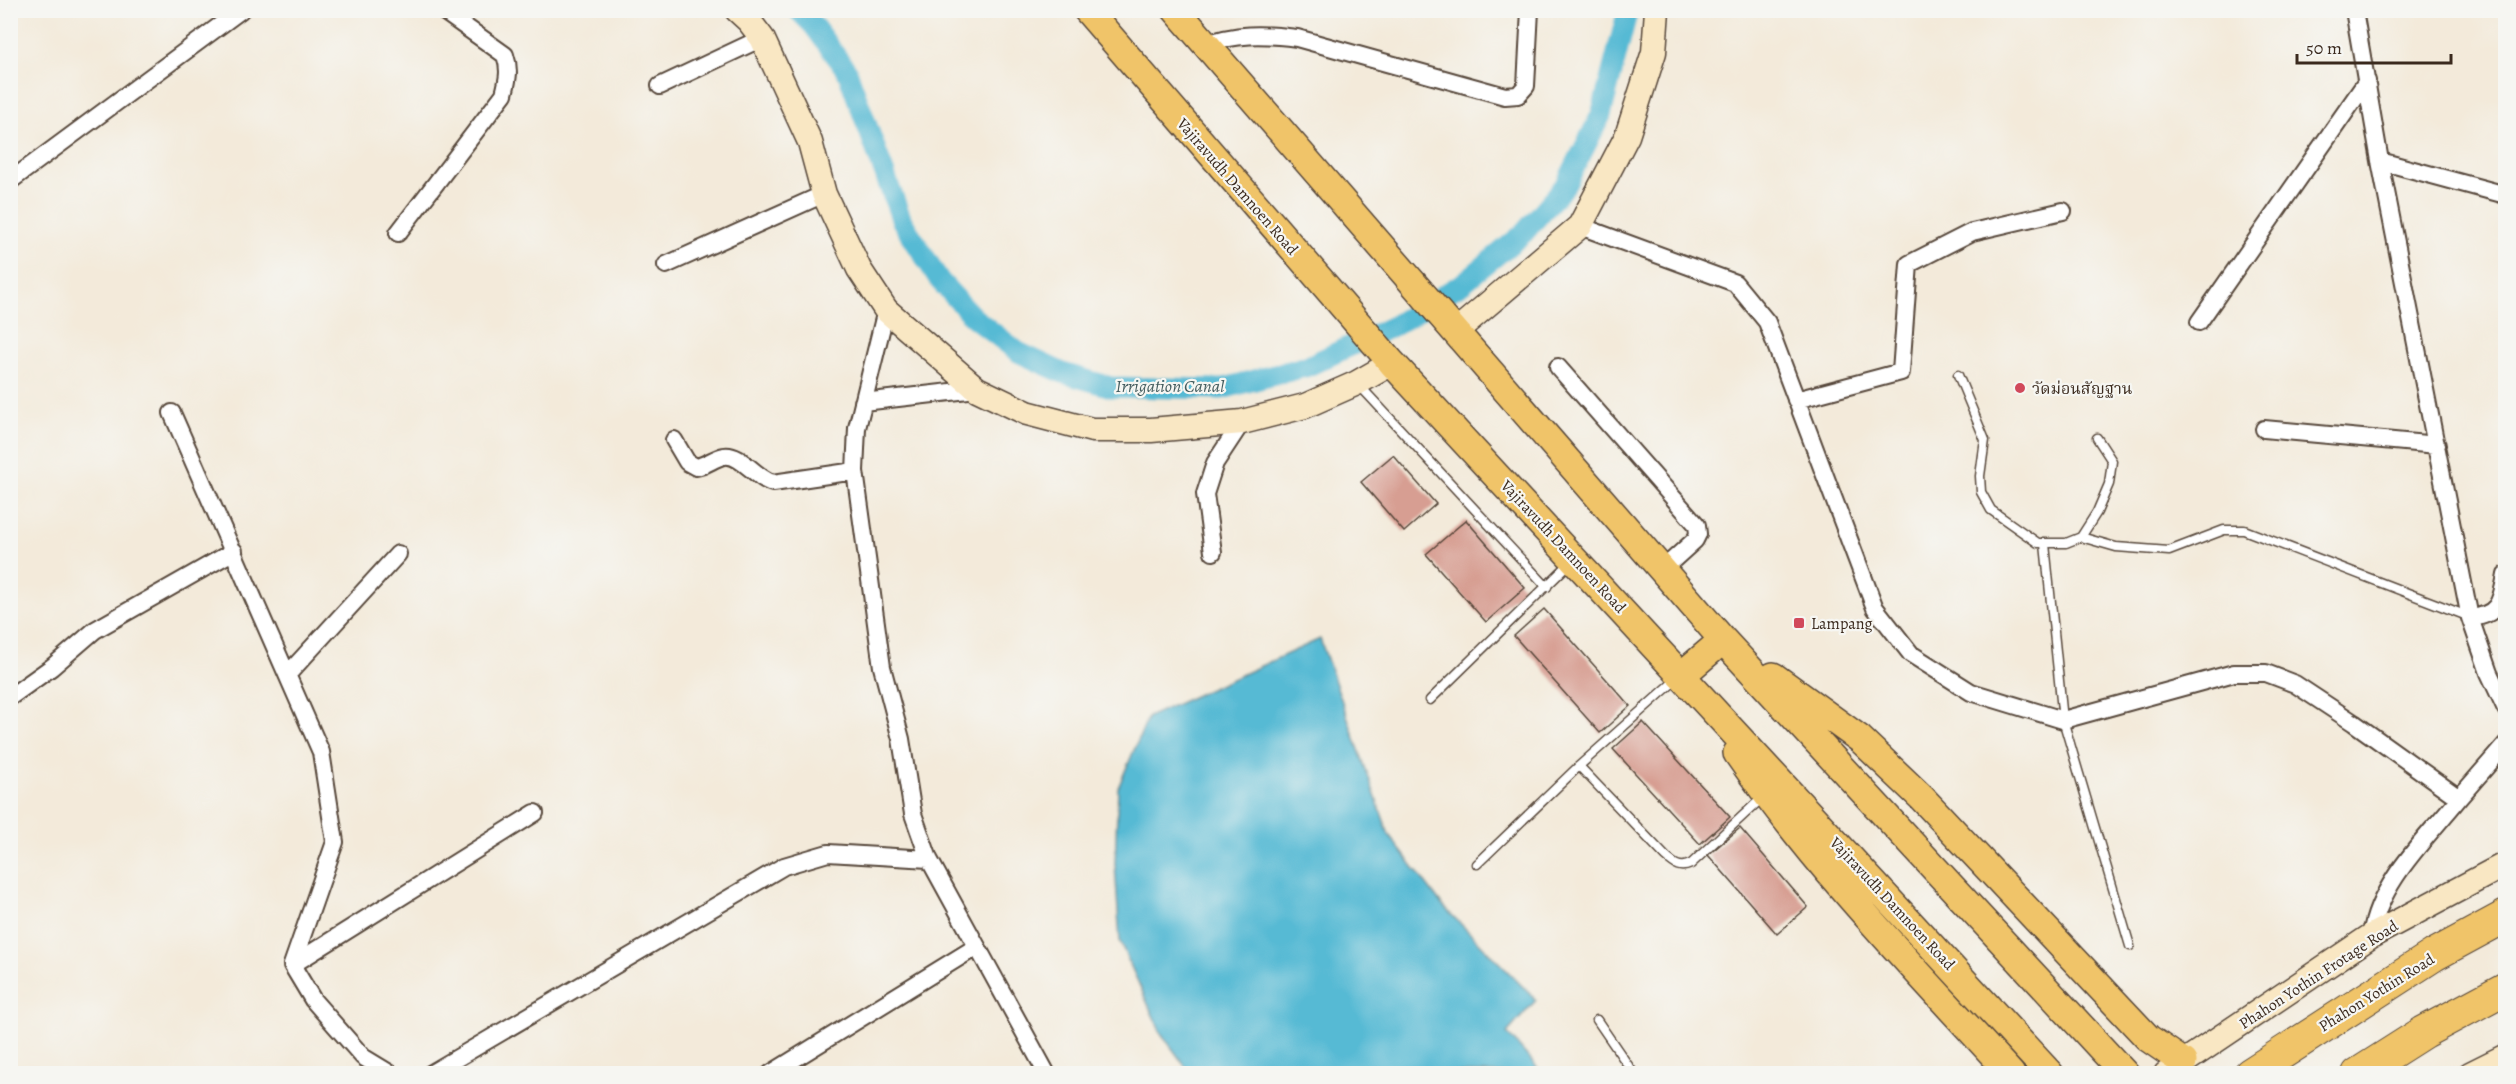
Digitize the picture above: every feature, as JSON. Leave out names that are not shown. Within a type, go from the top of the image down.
[{"type":"highway","name":"Phahon Yothin Road","points":[[2250,1074],[2434,955],[2505,916]]},
{"type":"highway","points":[[2358,1074],[2424,1032],[2505,988]]},
{"type":"main road","name":"Vajiravudh Damnoen Road","points":[[1087,10],[1392,363],[1683,674],[2050,1074]]},
{"type":"main road","points":[[1176,10],[1204,45],[1723,640],[2125,1074]]},
{"type":"main road","points":[[1723,640],[1683,674],[1765,794],[1830,877],[2011,1074]]},
{"type":"main road","points":[[1723,640],[1860,739],[1922,798],[2174,1068]]},
{"type":"street","points":[[10,181],[241,10]]},
{"type":"street","points":[[398,233],[504,94],[508,81],[509,67],[505,55],[442,10]]},
{"type":"street","points":[[737,10],[762,38],[810,142],[824,194],[860,269],[886,310],[977,389],[1027,413],[1092,430],[1151,430],[1242,422],[1305,406],[1357,383],[1392,363]]},
{"type":"street","points":[[1204,45],[1228,36],[1263,34],[1297,38],[1505,96],[1512,96],[1518,95],[1526,86],[1530,10]]},
{"type":"street","points":[[1455,332],[1580,226],[1627,136],[1654,52],[1657,10]]},
{"type":"street","points":[[2354,10],[2380,161],[2470,618],[2488,673],[2505,709]]},
{"type":"street","points":[[660,86],[762,38]]},
{"type":"street","points":[[2199,322],[2367,81]]},
{"type":"street","points":[[2380,161],[2505,195]]},
{"type":"street","points":[[666,265],[824,194]]},
{"type":"street","points":[[1796,400],[1901,372],[1909,264],[1972,232],[2063,211]]},
{"type":"street","points":[[1580,226],[1735,283],[1767,322],[1875,608],[1911,654],[1971,692],[2064,720],[2234,673],[2266,674],[2305,691],[2459,798]]},
{"type":"street","points":[[886,310],[857,428],[855,471],[882,667],[901,739],[913,814],[929,859],[1047,1074]]},
{"type":"street","points":[[1558,367],[1697,525],[1698,534],[1695,540],[1663,569]]},
{"type":"street","points":[[864,402],[977,389]]},
{"type":"street","points":[[172,413],[321,752],[335,842],[292,965]]},
{"type":"street","points":[[1213,552],[1205,494],[1215,463],[1242,422]]},
{"type":"street","points":[[2264,429],[2437,445]]},
{"type":"street","points":[[674,440],[687,462],[696,466],[725,456],[738,460],[762,481],[773,483],[855,471]]},
{"type":"street","points":[[10,698],[52,667],[95,630],[234,551]]},
{"type":"street","points":[[288,674],[398,554]]},
{"type":"street","points":[[2470,618],[2485,616],[2494,611],[2500,603],[2505,575]]},
{"type":"street","points":[[2371,936],[2374,916],[2383,896],[2404,866],[2505,744]]},
{"type":"street","points":[[292,965],[535,813]]},
{"type":"street","points":[[430,1074],[784,866],[828,853],[929,859]]},
{"type":"street","name":"Phahon Yothin Frotage Road","points":[[2174,1068],[2371,936],[2505,864]]},
{"type":"street","points":[[770,1074],[976,947]]},
{"type":"street","points":[[292,965],[313,1000],[363,1057],[390,1074]]},
{"type":"street","points":[[2470,1074],[2505,1056]]},
{"type":"lane","points":[[1958,375],[1985,440],[1980,476],[1981,492],[1991,510],[2038,543],[2066,543],[2081,537],[2097,512],[2109,484],[2112,461],[2097,438]]},
{"type":"lane","points":[[1357,383],[1547,587]]},
{"type":"lane","points":[[2081,537],[2116,547],[2169,550],[2224,530],[2244,530],[2470,618]]},
{"type":"lane","points":[[2045,544],[2064,720],[2130,946]]},
{"type":"lane","points":[[1430,700],[1575,558]]},
{"type":"lane","points":[[1477,864],[1579,766],[1683,674]]},
{"type":"lane","points":[[1579,766],[1677,866],[1684,867],[1691,864],[1765,794]]},
{"type":"lane","points":[[1597,1020],[1634,1074]]},
{"type":"water","points":[[1320,639],[1389,835],[1442,905],[1536,1000],[1507,1033],[1542,1073],[1190,1073],[1161,1033],[1120,942],[1115,864],[1118,788],[1148,717]]},
{"type":"building","points":[[1393,455],[1436,504],[1404,532],[1361,482]]},
{"type":"building","points":[[1466,520],[1525,588],[1486,622],[1426,554]]},
{"type":"building","points":[[1544,609],[1630,706],[1600,733],[1514,636]]},
{"type":"building","points":[[1643,722],[1730,817],[1700,844],[1613,749]]},
{"type":"building","points":[[1740,828],[1808,907],[1777,934],[1708,855]]},
{"type":"waterway","name":"Irrigation Canal","points":[[798,10],[813,25],[847,71],[902,221],[940,281],[973,317],[1018,352],[1063,373],[1111,387],[1221,389],[1308,366],[1395,325],[1463,283],[1524,233],[1566,184],[1601,115],[1628,10]]},
{"type":"place","name":"วัดม่อนสัญฐาน","points":[[2020,388]]},
{"type":"place","name":"Lampang","points":[[1799,623]]}]
